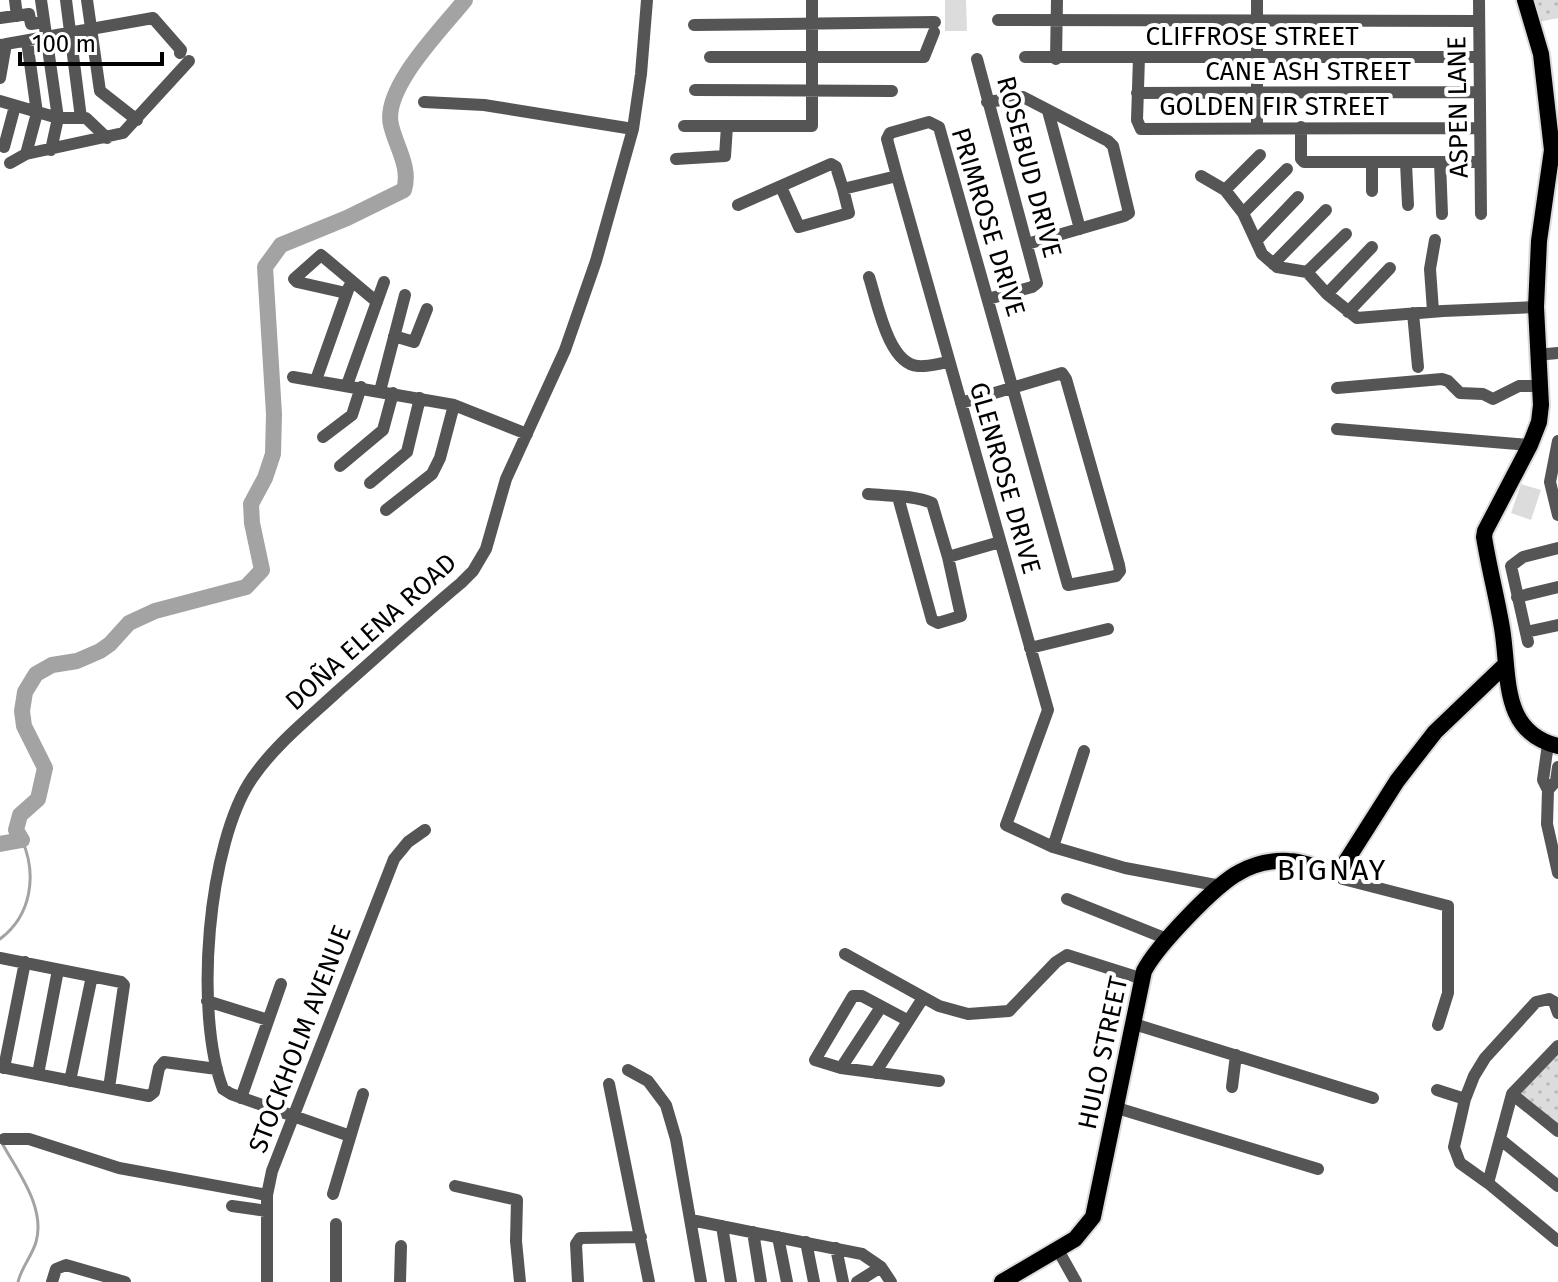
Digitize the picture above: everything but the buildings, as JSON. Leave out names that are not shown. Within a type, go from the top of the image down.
[{"type":"main road","points":[[1525,0],[1541,54],[1552,150],[1539,241],[1536,307],[1541,386],[1539,422],[1484,537],[1514,710],[1522,726],[1553,745]]},
{"type":"main road","points":[[1332,870],[1348,862],[1397,781],[1435,732],[1505,665]]},
{"type":"main road","name":"HULO STREET","points":[[1002,1282],[1058,1250],[1085,1230],[1093,1217],[1143,979],[1151,959],[1167,939],[1239,872],[1266,863],[1293,861],[1332,870]]},
{"type":"street","points":[[15,0],[17,16]]},
{"type":"street","points":[[41,0],[58,118],[51,150]]},
{"type":"street","points":[[66,0],[81,118]]},
{"type":"street","points":[[87,0],[100,91],[137,120]]},
{"type":"street","name":"DOÑA ELENA ROAD","points":[[217,1069],[207,1001],[208,949],[229,832],[243,793],[283,742],[473,571],[486,549],[506,479],[548,392],[576,322],[619,187],[633,129],[647,0]]},
{"type":"street","points":[[684,126],[810,127],[813,124],[812,0]]},
{"type":"street","points":[[1056,59],[1057,0]]},
{"type":"street","points":[[1257,0],[1257,128]]},
{"type":"street","name":"ASPEN LANE","points":[[1479,0],[1481,214]]},
{"type":"street","points":[[0,18],[29,14],[31,25],[44,22]]},
{"type":"street","points":[[0,78],[3,44],[153,18],[184,57],[137,120],[123,133],[26,154],[10,163]]},
{"type":"street","points":[[998,20],[1479,21]]},
{"type":"street","points":[[694,25],[812,23],[934,27],[924,57],[710,57]]},
{"type":"street","points":[[26,154],[37,113],[27,41]]},
{"type":"street","name":"CLIFFROSE STREET","points":[[1025,57],[1479,57]]},
{"type":"street","name":"GOLDEN FIR STREET","points":[[1139,57],[1137,120],[1141,129],[1479,128]]},
{"type":"street","name":"ROSEBUD DRIVE","points":[[977,59],[1037,283],[988,299]]},
{"type":"street","points":[[695,90],[892,91]]},
{"type":"street","name":"CANE ASH STREET","points":[[1137,93],[1479,92]]},
{"type":"street","points":[[987,102],[1023,97],[1113,146],[1129,213],[1027,244]]},
{"type":"street","points":[[0,101],[58,118],[86,118],[107,138]]},
{"type":"street","points":[[424,102],[484,105],[633,129]]},
{"type":"street","points":[[15,106],[2,146],[26,154]]},
{"type":"street","points":[[1048,111],[1080,229]]},
{"type":"street","name":"PRIMROSE DRIVE","points":[[887,139],[890,133],[929,122],[939,127],[1068,585],[1116,576],[1120,571],[1066,379],[1062,373],[1013,386]]},
{"type":"street","points":[[676,159],[723,157],[726,154],[727,126]]},
{"type":"street","points":[[1301,127],[1301,159],[1304,162],[1480,162]]},
{"type":"street","name":"GLENROSE DRIVE","points":[[887,139],[1048,713],[1006,825],[1053,847]]},
{"type":"street","points":[[1225,190],[1260,155]]},
{"type":"street","points":[[1440,162],[1442,214]]},
{"type":"street","points":[[1372,163],[1372,191]]},
{"type":"street","points":[[1406,163],[1408,205]]},
{"type":"street","points":[[738,205],[831,164],[836,167],[849,213],[799,227],[781,187]]},
{"type":"street","points":[[1243,213],[1287,169]]},
{"type":"street","points":[[843,189],[897,176]]},
{"type":"street","points":[[1201,176],[1225,190],[1243,213],[1262,254],[1273,264],[1307,272],[1327,294],[1357,318],[1536,307]]},
{"type":"street","points":[[1256,241],[1298,197]]},
{"type":"street","points":[[1273,264],[1326,210]]},
{"type":"street","points":[[1307,272],[1346,234]]},
{"type":"street","points":[[1433,311],[1430,269],[1435,240]]},
{"type":"street","points":[[1327,294],[1372,247]]},
{"type":"street","points":[[346,293],[294,279],[321,255],[377,302]]},
{"type":"street","points":[[1348,312],[1390,268]]},
{"type":"street","points":[[869,277],[896,354],[919,367],[949,362]]},
{"type":"street","points":[[316,380],[351,280]]},
{"type":"street","points":[[347,385],[384,282]]},
{"type":"street","points":[[340,466],[383,430],[394,336],[405,295]]},
{"type":"street","points":[[394,336],[414,342],[427,309]]},
{"type":"street","points":[[1413,313],[1418,367]]},
{"type":"street","points":[[293,377],[454,405],[527,434]]},
{"type":"street","points":[[1337,388],[1442,379],[1460,393],[1483,394],[1493,399],[1519,386],[1541,386]]},
{"type":"street","points":[[961,403],[1013,386]]},
{"type":"street","points":[[323,437],[352,415],[361,387]]},
{"type":"street","points":[[370,483],[407,452],[420,398]]},
{"type":"street","points":[[386,510],[432,474],[440,458],[454,405]]},
{"type":"street","points":[[1337,429],[1530,445]]},
{"type":"street","points":[[1558,441],[1554,481],[1558,515]]},
{"type":"street","points":[[868,494],[898,497],[932,503],[962,614],[934,623],[898,497]]},
{"type":"street","points":[[948,557],[1000,542]]},
{"type":"street","points":[[1558,548],[1513,562],[1511,572],[1527,637],[1558,625]]},
{"type":"street","points":[[1517,597],[1558,587]]},
{"type":"street","points":[[1030,648],[1108,629]]},
{"type":"street","points":[[1553,745],[1543,780],[1548,790],[1547,824],[1558,873]]},
{"type":"street","points":[[1084,751],[1053,847],[1125,868],[1221,886]]},
{"type":"street","points":[[1548,790],[1556,782],[1558,767]]},
{"type":"street","name":"STOCKHOLM AVENUE","points":[[267,1282],[267,1195],[272,1171],[394,859],[408,842],[425,830]]},
{"type":"street","points":[[1332,870],[1343,879],[1448,906],[1448,993],[1438,1025]]},
{"type":"street","points":[[1067,899],[1167,939]]},
{"type":"street","points":[[845,954],[939,1006],[968,1014],[1009,1011],[1056,962],[1067,955],[1143,979]]},
{"type":"street","points":[[0,958],[121,982],[126,989],[109,1088]]},
{"type":"street","points":[[25,962],[2,1067],[151,1094],[164,1062],[217,1069],[223,1089],[350,1136]]},
{"type":"street","points":[[38,1074],[58,970]]},
{"type":"street","points":[[70,1081],[92,976]]},
{"type":"street","points":[[241,1098],[281,984]]},
{"type":"street","points":[[907,1020],[859,995],[853,996],[815,1057],[818,1062],[841,1068],[939,1081]]},
{"type":"street","points":[[875,1073],[923,998]]},
{"type":"street","points":[[1558,1013],[1554,1002],[1549,999],[1536,1002],[1485,1058],[1465,1099],[1454,1147],[1460,1163],[1558,1241]]},
{"type":"street","points":[[207,1001],[268,1020]]},
{"type":"street","points":[[841,1068],[881,1007]]},
{"type":"street","points":[[1134,1024],[1373,1098]]},
{"type":"street","points":[[1488,1183],[1512,1094],[1558,1046]]},
{"type":"street","points":[[1232,1087],[1236,1055]]},
{"type":"street","points":[[628,1070],[648,1081],[666,1105],[676,1139],[701,1282]]},
{"type":"street","points":[[609,1084],[649,1282]]},
{"type":"street","points":[[1437,1090],[1465,1099]]},
{"type":"street","points":[[333,1194],[363,1094]]},
{"type":"street","points":[[1512,1094],[1558,1131]]},
{"type":"street","points":[[1117,1108],[1318,1169]]},
{"type":"street","points":[[4,1139],[29,1139],[119,1168],[267,1195]]},
{"type":"street","points":[[1501,1140],[1558,1186]]},
{"type":"street","points":[[455,1186],[517,1200],[516,1241],[520,1282]]},
{"type":"street","points":[[232,1206],[267,1211]]},
{"type":"street","points":[[691,1220],[862,1254],[873,1259],[891,1282]]},
{"type":"street","points":[[336,1224],[336,1282]]},
{"type":"street","points":[[722,1226],[731,1282]]},
{"type":"street","points":[[753,1232],[761,1282]]},
{"type":"street","points":[[578,1282],[576,1244],[580,1238],[641,1237]]},
{"type":"street","points":[[778,1237],[787,1282]]},
{"type":"street","points":[[806,1242],[814,1282]]},
{"type":"street","points":[[400,1282],[401,1246]]},
{"type":"street","points":[[836,1248],[843,1282]]},
{"type":"street","points":[[1058,1250],[1076,1282]]},
{"type":"street","points":[[54,1276],[66,1265],[125,1282]]},
{"type":"street","points":[[857,1282],[881,1267]]},
{"type":"shaded area","points":[[945,0],[966,0],[967,31],[945,31]]},
{"type":"shaded area","points":[[1532,0],[1558,0],[1558,18],[1539,22]]},
{"type":"shaded area","points":[[1521,484],[1541,490],[1531,520],[1511,513]]},
{"type":"shaded area","points":[[1558,1047],[1558,1126],[1517,1093]]},
{"type":"waterway","points":[[0,844],[22,840],[16,830],[20,815],[38,799],[45,768],[24,726],[22,711],[25,692],[36,674],[52,665],[77,661],[100,651],[129,623],[155,611],[246,587],[262,570],[251,504],[273,454],[274,414],[265,267],[281,245],[404,190],[406,173],[391,125],[396,94],[416,59],[465,0]]},
{"type":"waterway","points":[[0,939],[19,918],[29,893],[29,866],[22,840]]},
{"type":"waterway","points":[[2,1143],[28,1190],[37,1216],[36,1242],[18,1282]]},
{"type":"district","name":"BIGNAY","points":[[1332,870]]}]
